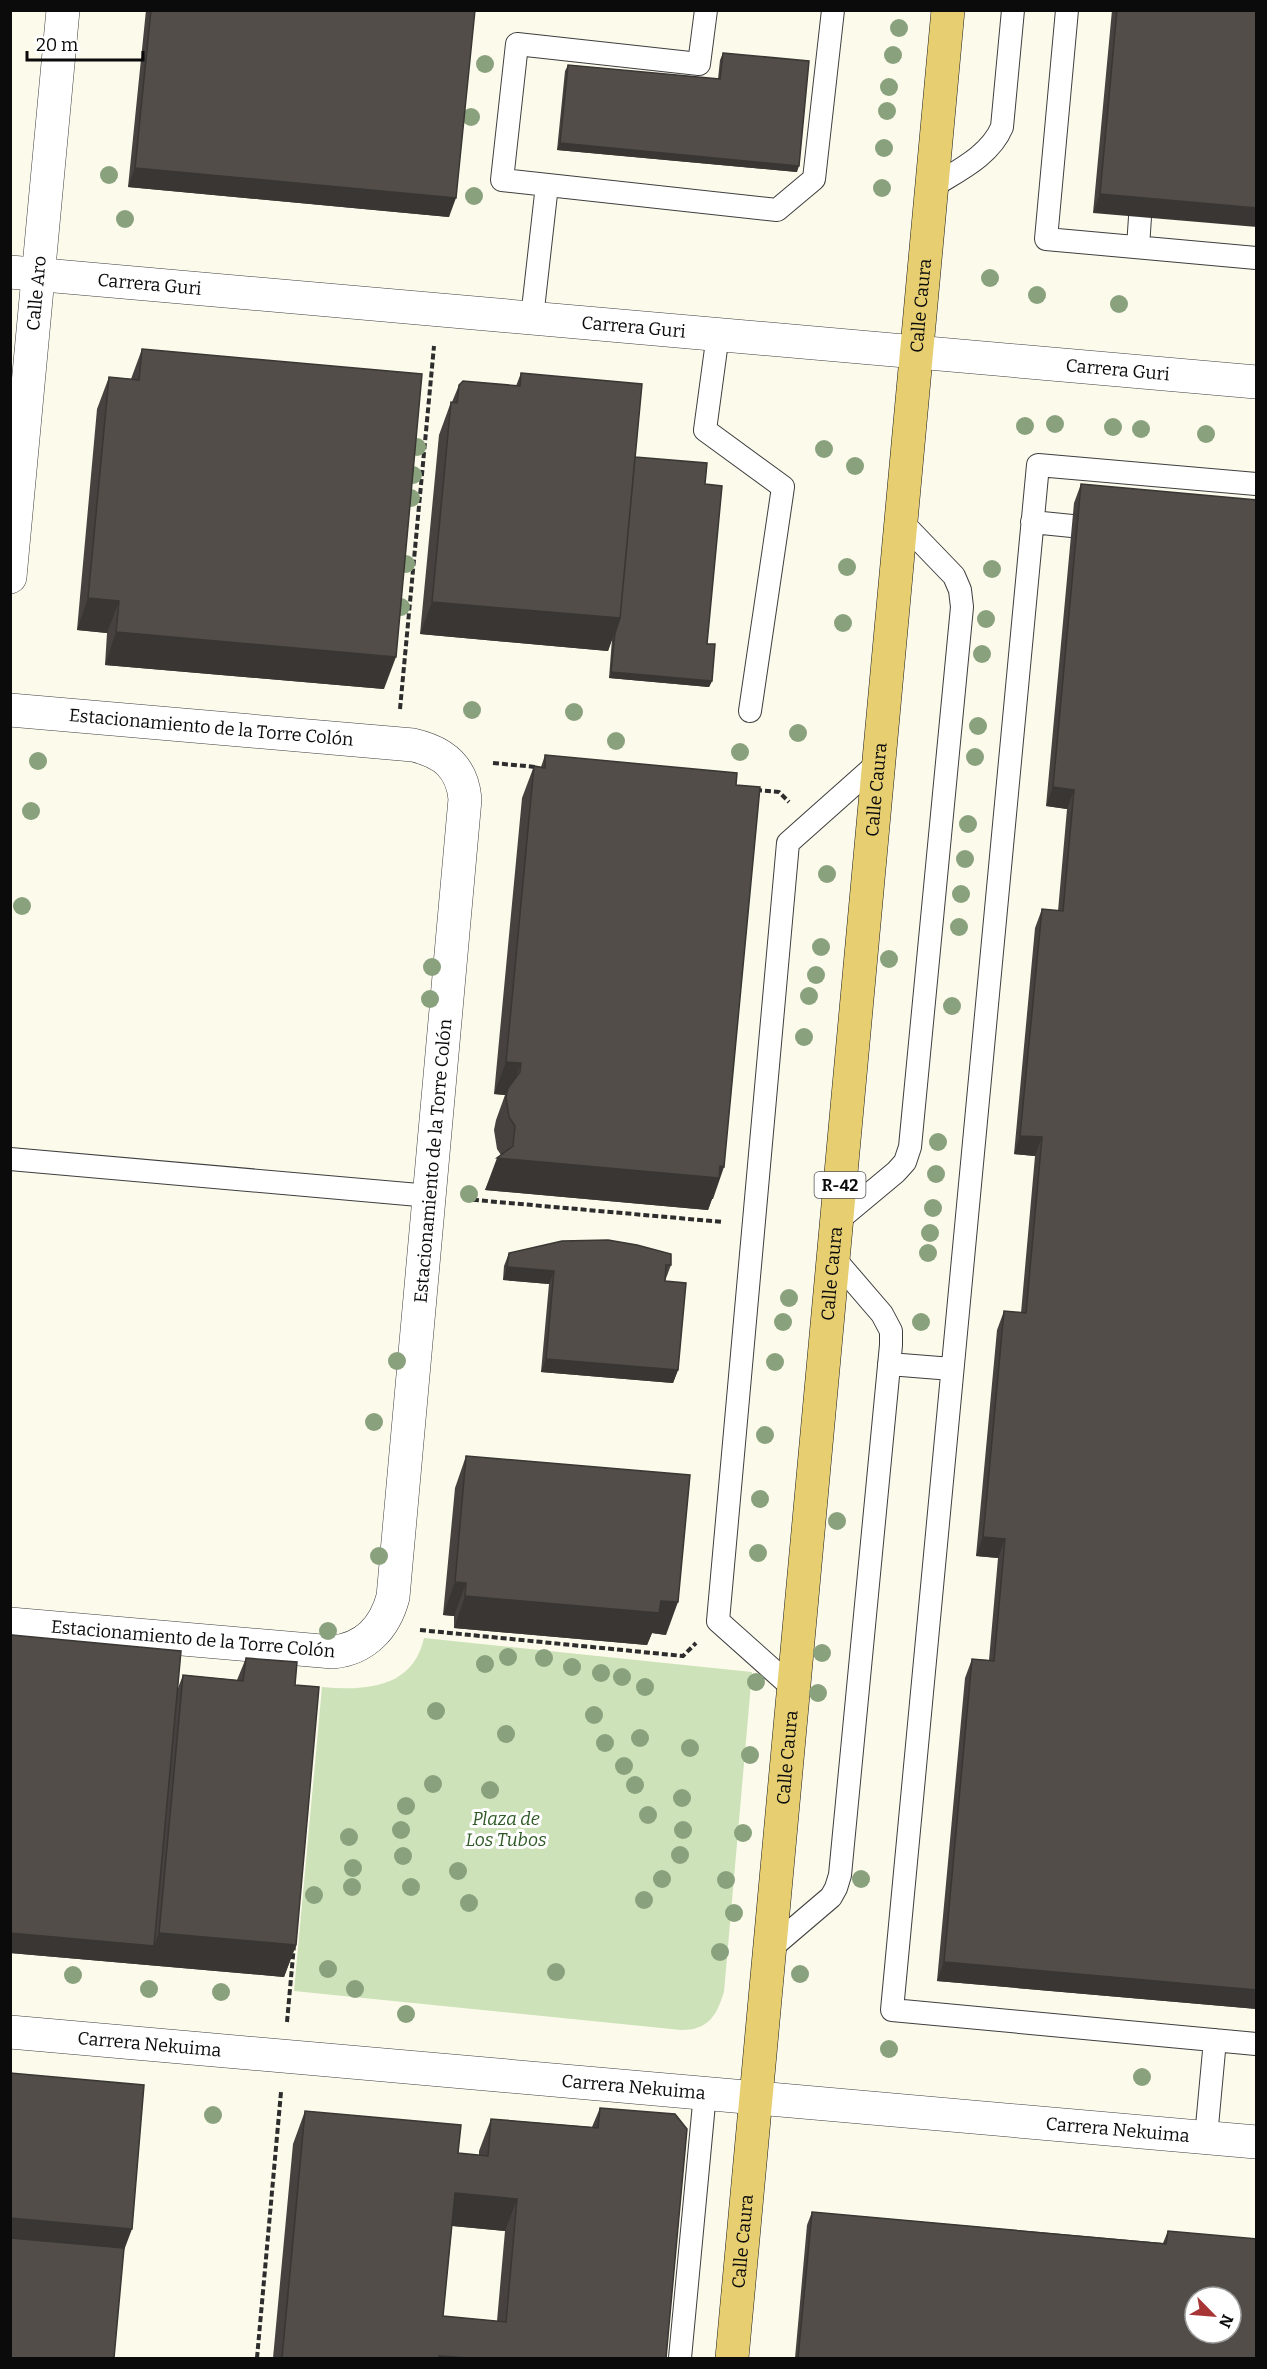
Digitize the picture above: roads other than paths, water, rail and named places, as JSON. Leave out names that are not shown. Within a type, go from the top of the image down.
[{"type":"main road","name":"Calle Caura","points":[[732,2358],[948,10]]},
{"type":"street","name":"Calle Aro","points":[[10,577],[24,273],[63,10]]},
{"type":"street","name":"Carrera Guri","points":[[24,273],[1257,382]]},
{"type":"street","name":"Estacionamiento de la Torre Colón","points":[[10,710],[397,743],[424,748],[446,759],[461,777],[465,812],[390,1610],[376,1632],[366,1640],[355,1647],[333,1652],[10,1624]]},
{"type":"street","name":"Carrera Nekuima","points":[[10,2031],[1257,2142]]},
{"type":"lane","points":[[706,10],[699,64],[517,44],[502,180],[777,210],[814,179],[833,10]]},
{"type":"lane","points":[[932,187],[982,154],[997,140],[1002,127],[1013,10]]},
{"type":"lane","points":[[1067,10],[1046,239],[1257,258]]},
{"type":"lane","points":[[532,318],[547,185]]},
{"type":"lane","points":[[1138,247],[1140,217]]},
{"type":"lane","points":[[718,334],[705,430],[783,488],[750,711]]},
{"type":"lane","points":[[1257,484],[1038,465],[892,2010],[1257,2044]]},
{"type":"lane","points":[[836,1222],[896,1172],[905,1162],[910,1148],[962,607],[960,590],[954,576],[902,521]]},
{"type":"lane","points":[[1032,522],[1072,525]]},
{"type":"lane","points":[[794,1688],[718,1621],[788,843],[879,762]]},
{"type":"lane","points":[[10,1159],[430,1196]]},
{"type":"lane","points":[[770,1949],[831,1897],[840,1875],[889,1364],[891,1331],[882,1314],[833,1257]]},
{"type":"lane","points":[[889,1364],[952,1369]]},
{"type":"lane","points":[[1206,2137],[1215,2040]]},
{"type":"lane","points":[[680,2358],[705,2093]]},
{"type":"park label","name":"Plaza de Los Tubos","points":[[506,1829]]}]
